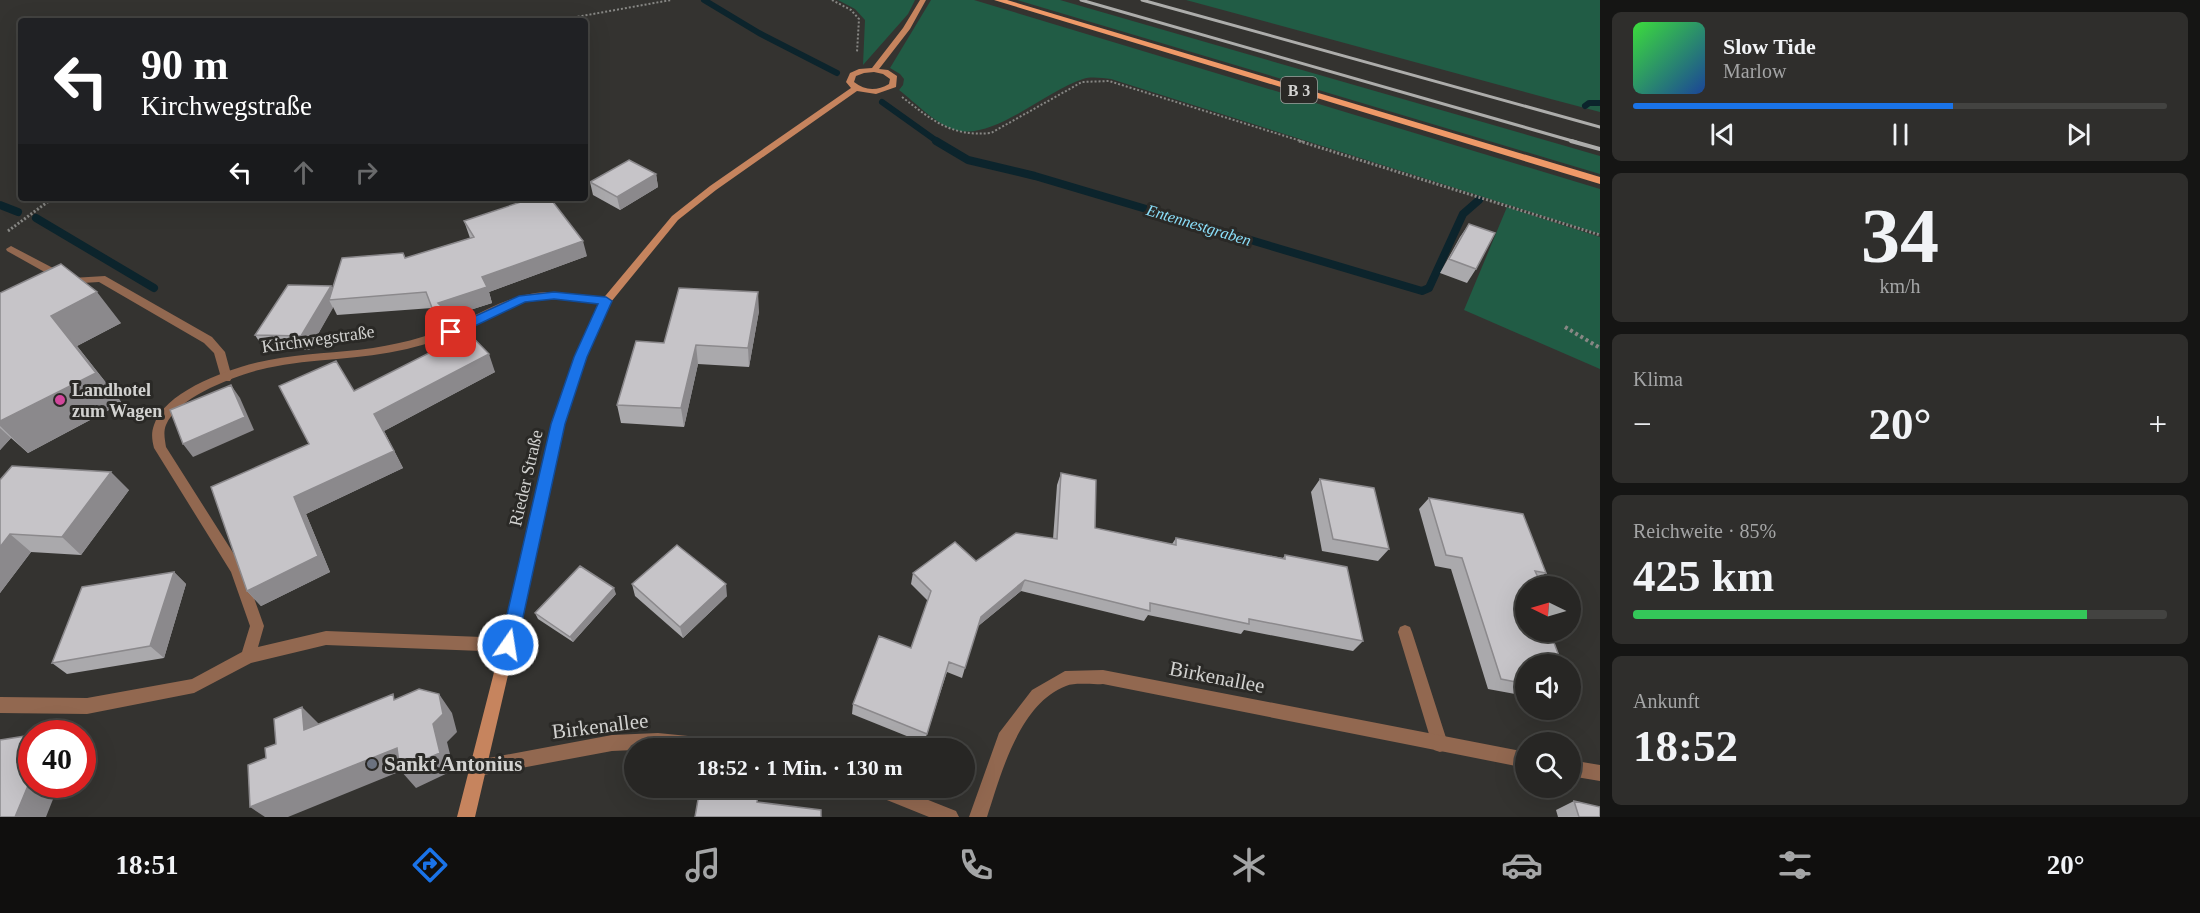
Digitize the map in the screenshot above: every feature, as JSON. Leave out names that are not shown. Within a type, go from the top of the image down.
[{"type":"main road","name":"B 3","points":[[998,0],[1600,181]]},
{"type":"street","points":[[874,70],[906,29],[923,0]]},
{"type":"street","points":[[874,70],[885,72],[894,78],[895,82],[889,88],[876,92],[852,85],[850,78],[862,71],[874,70]]},
{"type":"street","name":"Rieder Straße","points":[[466,817],[558,424],[580,357],[606,301],[675,218],[713,188],[856,88]]},
{"type":"street","points":[[11,249],[70,282],[101,278],[208,340],[219,352],[226,378]]},
{"type":"street","name":"Kirchwegstraße","points":[[248,657],[258,626],[237,570],[160,448],[158,435],[161,422],[187,396],[226,378],[265,364],[344,357],[405,346],[451,332],[523,298],[554,296],[606,301]]},
{"type":"street","points":[[1405,632],[1440,744]]},
{"type":"street","points":[[0,705],[87,706],[194,686],[248,657],[326,638],[508,645]]},
{"type":"street","name":"Birkenallee","points":[[978,817],[1005,740],[1037,695],[1065,678],[1103,677],[1515,758]]},
{"type":"street","name":"Birkenallee","points":[[478,768],[624,742]]},
{"type":"street","points":[[1581,770],[1600,773]]},
{"type":"street","points":[[903,798],[950,817]]},
{"type":"path","points":[[571,18],[671,0]]},
{"type":"path","points":[[832,0],[857,13],[861,21],[856,65],[862,71]]},
{"type":"path","points":[[889,88],[943,128],[955,133],[975,135],[991,133],[1082,82],[1109,81],[1600,236]]},
{"type":"path","points":[[0,237],[49,201]]},
{"type":"path","points":[[1565,327],[1600,348]]},
{"type":"green space","points":[[838,0],[915,0],[908,14],[863,65],[865,20],[855,9]]},
{"type":"green space","points":[[931,0],[974,0],[1600,189],[1600,234],[1111,79],[1093,77],[1083,79],[1053,93],[1003,122],[971,131],[956,130],[933,118],[899,90],[904,79],[890,68]]},
{"type":"green space","points":[[1017,0],[1060,0],[1600,156],[1600,174]]},
{"type":"green space","points":[[1186,0],[1600,0],[1600,112],[1547,98]]},
{"type":"green space","points":[[1507,207],[1600,237],[1600,369],[1464,310]]},
{"type":"building","points":[[629,160],[656,174],[617,197],[590,182]]},
{"type":"building","points":[[524,201],[552,201],[583,241],[482,277],[487,287],[438,303],[444,309],[434,313],[426,292],[329,300],[342,258],[403,253],[405,258],[474,237],[464,221]]},
{"type":"building","points":[[1469,224],[1495,233],[1476,269],[1449,259]]},
{"type":"building","points":[[61,264],[97,292],[51,316],[96,373],[0,421],[0,293]]},
{"type":"building","points":[[288,285],[331,286],[301,336],[255,335]]},
{"type":"building","points":[[679,288],[758,292],[748,348],[696,345],[681,408],[617,405],[636,341],[664,343]]},
{"type":"building","points":[[453,317],[489,354],[374,414],[394,451],[294,497],[318,556],[247,591],[211,487],[309,444],[279,386],[336,361],[354,391],[447,344],[438,323]]},
{"type":"building","points":[[231,385],[245,417],[183,444],[170,410]]},
{"type":"building","points":[[12,466],[111,472],[62,537],[10,534],[0,547],[0,480]]},
{"type":"building","points":[[1061,473],[1096,480],[1095,528],[1176,545],[1176,538],[1285,559],[1285,555],[1347,567],[1363,641],[1249,619],[1249,624],[1150,603],[1150,611],[1025,580],[981,617],[965,668],[949,662],[927,734],[853,704],[879,636],[911,648],[931,591],[913,573],[955,542],[976,561],[1016,533],[1057,539]]},
{"type":"building","points":[[1320,479],[1374,488],[1389,549],[1333,539]]},
{"type":"building","points":[[1429,498],[1523,514],[1546,573],[1535,571],[1537,576],[1515,576],[1515,642],[1554,642],[1558,654],[1515,654],[1515,682],[1501,679],[1462,558],[1446,555]]},
{"type":"building","points":[[677,545],[726,584],[680,627],[632,584]]},
{"type":"building","points":[[580,566],[614,588],[570,637],[535,613]]},
{"type":"building","points":[[174,572],[150,646],[52,663],[82,587]]},
{"type":"building","points":[[419,689],[439,694],[443,714],[433,724],[440,753],[400,770],[397,748],[250,807],[248,765],[266,758],[265,748],[276,744],[274,719],[302,707],[304,730],[393,694],[394,700]]},
{"type":"building","points":[[18,737],[18,798],[23,798],[15,817],[0,817],[0,740]]},
{"type":"building","points":[[698,798],[758,798],[757,802],[821,810],[821,817],[695,817]]},
{"type":"building","points":[[1574,801],[1600,807],[1600,817],[1579,817]]},
{"type":"waterway","name":"Entennestgraben","points":[[704,0],[759,33],[837,73]]},
{"type":"waterway","name":"Entennestgraben","points":[[882,102],[938,142]]},
{"type":"waterway","name":"Entennestgraben","points":[[1585,106],[1589,103],[1600,103]]},
{"type":"waterway","name":"Entennestgraben","points":[[936,141],[968,160],[1035,176],[1422,291],[1429,288],[1463,214],[1479,200]]},
{"type":"waterway","points":[[0,205],[18,212]]},
{"type":"waterway","points":[[36,218],[154,288]]},
{"type":"railway","points":[[1081,0],[1576,142]]},
{"type":"railway","points":[[1142,0],[1600,127]]},
{"type":"railway","points":[[1571,141],[1600,149]]},
{"type":"place","name":"Landhotel zum Wagen","points":[[60,400]]},
{"type":"place","name":"Sankt Antonius","points":[[372,764]]},
{"type":"route","points":[[451,332],[523,298],[554,296],[606,301],[580,357],[558,424],[508,645]]}]
